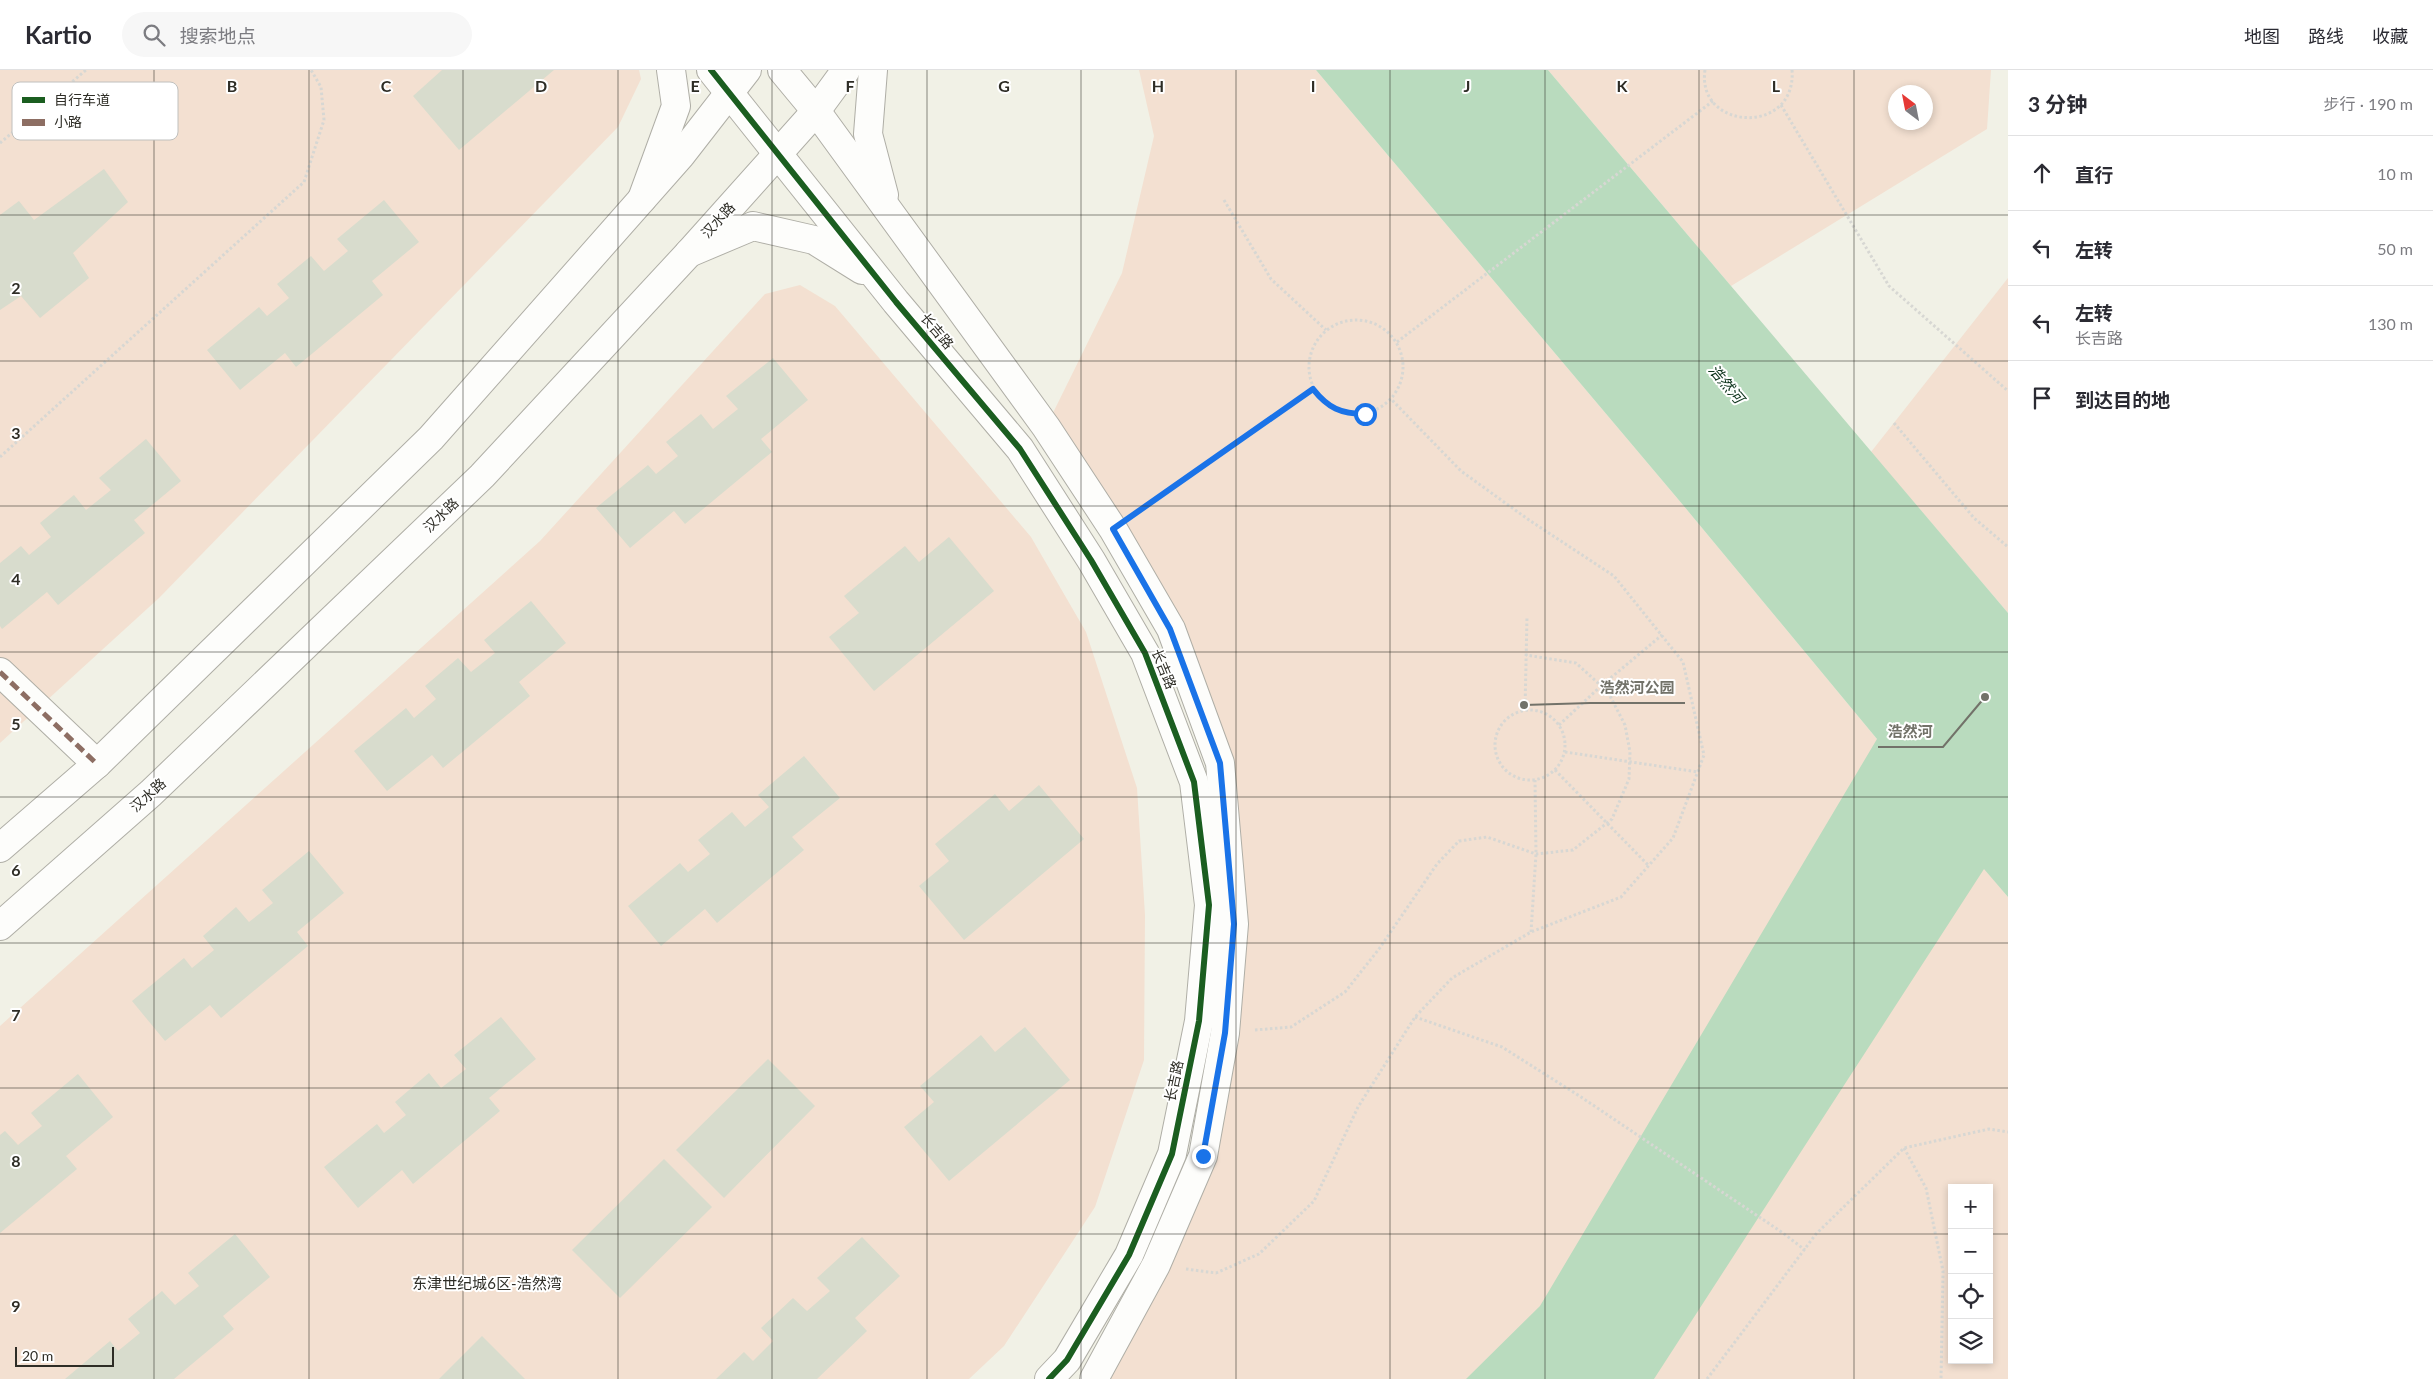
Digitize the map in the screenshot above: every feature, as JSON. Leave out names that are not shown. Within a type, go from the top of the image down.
[{"type":"street","points":[[642,199],[676,106],[671,70]]},
{"type":"street","name":"长吉路","points":[[711,70],[880,281],[1020,449],[1091,560],[1145,653],[1194,782],[1209,906],[1199,1021],[1172,1154],[1128,1255],[1067,1360],[1048,1379]]},
{"type":"street","points":[[0,848],[97,764],[431,438],[681,154],[747,70]]},
{"type":"street","name":"长吉路","points":[[782,70],[816,111],[1046,427],[1113,529],[1170,629],[1220,763],[1234,924],[1225,1033],[1203,1156],[1156,1265],[1094,1379]]},
{"type":"street","name":"汉水路","points":[[0,926],[151,793],[482,476],[689,253],[816,111],[846,70]]},
{"type":"street","points":[[873,70],[868,134],[888,211]]},
{"type":"street","points":[[689,253],[753,226],[814,240],[880,281]]},
{"type":"street","points":[[0,672],[97,764]]},
{"type":"path","points":[[72,82],[86,70]]},
{"type":"path","points":[[0,457],[304,182],[324,120],[321,87],[311,70]]},
{"type":"path","points":[[1705,70],[1706,89],[1713,102],[1724,112],[1738,118],[1754,118],[1769,114],[1781,104],[1789,92],[1792,70]]},
{"type":"path","points":[[1397,342],[1713,102]]},
{"type":"path","points":[[1781,104],[1889,286],[2008,391]]},
{"type":"path","points":[[0,144],[12,134]]},
{"type":"path","points":[[1224,200],[1271,279],[1326,330]]},
{"type":"path","points":[[1356,319],[1372,322],[1387,330],[1397,342],[1403,356],[1404,372],[1400,386],[1391,399],[1379,409],[1365,414],[1350,414],[1335,410],[1323,401],[1313,389],[1308,373],[1310,357],[1315,342],[1326,330],[1340,322],[1356,319]]},
{"type":"path","points":[[1113,529],[1313,389]]},
{"type":"path","points":[[1156,1265],[1216,1273],[1259,1254],[1314,1201],[1358,1107],[1415,1017],[1452,978],[1531,932],[1621,897],[1674,838],[1704,755],[1683,662],[1614,576],[1529,520],[1461,471],[1391,399]]},
{"type":"path","points":[[1894,423],[1974,518],[2008,547]]},
{"type":"path","points":[[1525,711],[1527,616]]},
{"type":"path","points":[[1559,725],[1601,686],[1662,635]]},
{"type":"path","points":[[1225,1033],[1291,1027],[1346,992],[1379,949],[1437,864],[1459,841],[1487,837],[1536,854],[1573,850],[1612,819],[1629,779],[1630,762],[1625,726],[1608,692],[1576,663],[1526,655]]},
{"type":"path","points":[[1525,711],[1544,713],[1559,725],[1563,734],[1565,752],[1555,770],[1535,780],[1524,780],[1514,776],[1499,761],[1496,751],[1496,740],[1506,720],[1525,711]]},
{"type":"path","points":[[1565,752],[1698,772]]},
{"type":"path","points":[[1555,770],[1649,866]]},
{"type":"path","points":[[1531,932],[1536,854],[1535,780]]},
{"type":"path","points":[[1415,1017],[1502,1047],[1618,1122],[1783,1233],[1805,1250]]},
{"type":"path","points":[[1707,1379],[1816,1234],[1904,1148],[1989,1128],[2008,1132]]},
{"type":"path","points":[[1904,1148],[1926,1188],[1943,1271],[1941,1379]]},
{"type":"shaded area","points":[[0,70],[639,70],[641,79],[618,127],[159,598],[0,743]]},
{"type":"shaded area","points":[[1139,70],[1316,70],[1683,505],[2008,897],[2008,1379],[1094,1379],[1203,1156],[1225,1033],[1220,763],[1171,629],[1046,427],[1122,273],[1154,136]]},
{"type":"shaded area","points":[[1548,70],[1991,70],[1987,129],[1731,286]]},
{"type":"shaded area","points":[[2008,278],[2008,613],[1871,452]]},
{"type":"shaded area","points":[[800,285],[835,306],[1031,537],[1086,632],[1137,788],[1145,915],[1144,1060],[1095,1207],[1004,1346],[969,1379],[0,1379],[0,1026],[540,541],[765,294]]},
{"type":"water","points":[[1316,70],[1548,70],[2008,613],[2008,897],[1984,869],[1654,1379],[1466,1379],[1540,1306],[1877,739],[1683,505]]},
{"type":"building","points":[[442,70],[554,70],[459,150],[413,96]]},
{"type":"building","points":[[104,169],[128,202],[73,253],[89,278],[40,318],[21,296],[0,310],[0,215],[19,201],[34,220]]},
{"type":"building","points":[[384,200],[419,242],[372,281],[383,295],[296,367],[285,353],[240,390],[207,350],[259,307],[267,316],[289,298],[277,284],[311,256],[324,271],[348,251],[337,239]]},
{"type":"building","points":[[773,358],[808,400],[761,439],[772,452],[685,524],[674,511],[630,548],[596,508],[648,465],[656,474],[678,456],[666,442],[701,414],[713,429],[738,409],[726,396]]},
{"type":"building","points":[[146,439],[181,481],[134,520],[145,533],[58,605],[47,592],[2,629],[0,626],[0,563],[21,546],[29,555],[51,537],[40,523],[74,495],[86,510],[111,490],[99,478]]},
{"type":"building","points":[[949,537],[994,591],[874,691],[829,637],[859,613],[844,596],[905,546],[919,562]]},
{"type":"building","points":[[531,601],[566,643],[519,682],[530,696],[443,768],[432,755],[387,791],[354,751],[406,708],[414,718],[436,699],[425,686],[458,658],[471,672],[495,653],[484,640]]},
{"type":"building","points":[[804,756],[840,798],[792,837],[804,850],[717,923],[705,909],[661,946],[628,906],[680,863],[688,872],[710,854],[698,840],[732,812],[745,827],[769,807],[758,795]]},
{"type":"building","points":[[1039,785],[1084,839],[964,940],[919,886],[949,861],[935,844],[995,794],[1009,811]]},
{"type":"building","points":[[309,851],[344,893],[297,932],[308,946],[221,1018],[210,1005],[165,1041],[132,1001],[184,958],[192,968],[214,950],[203,936],[236,907],[249,922],[273,903],[262,890]]},
{"type":"building","points":[[501,1017],[536,1059],[489,1098],[500,1111],[413,1184],[402,1170],[358,1208],[324,1167],[377,1124],[384,1133],[406,1115],[395,1102],[429,1073],[441,1088],[466,1069],[454,1055]]},
{"type":"building","points":[[1025,1027],[1070,1080],[949,1181],[904,1127],[934,1102],[920,1086],[981,1035],[995,1052]]},
{"type":"building","points":[[768,1059],[815,1106],[724,1198],[676,1150]]},
{"type":"building","points":[[78,1074],[113,1117],[66,1156],[77,1169],[0,1233],[0,1135],[5,1131],[18,1145],[42,1126],[31,1113]]},
{"type":"building","points":[[664,1159],[712,1207],[620,1298],[572,1250]]},
{"type":"building","points":[[235,1234],[270,1277],[223,1316],[234,1329],[174,1379],[65,1379],[110,1341],[118,1351],[140,1333],[128,1319],[162,1291],[175,1305],[199,1286],[188,1273]]},
{"type":"building","points":[[862,1237],[900,1276],[855,1318],[867,1331],[817,1379],[716,1379],[744,1352],[753,1361],[773,1341],[761,1328],[793,1298],[807,1311],[830,1291],[817,1278]]},
{"type":"building","points":[[482,1336],[525,1379],[439,1379]]},
{"type":"marked path","points":[[0,672],[97,764]]},
{"type":"cycle path","points":[[711,70],[896,302],[1020,449],[1091,560],[1145,653],[1194,782],[1209,905],[1199,1021],[1172,1154],[1129,1255],[1067,1360],[1049,1379]]},
{"type":"place","name":"浩然河","points":[[1985,697]]},
{"type":"place","name":"浩然河公园","points":[[1524,705]]},
{"type":"district","name":"东津世纪城6区-浩然湾","points":[[487,1284]]},
{"type":"route","points":[[1203,1156],[1225,1033],[1234,924],[1220,763],[1170,629],[1113,529],[1313,389],[1323,401],[1335,410],[1350,414],[1365,414]]}]
